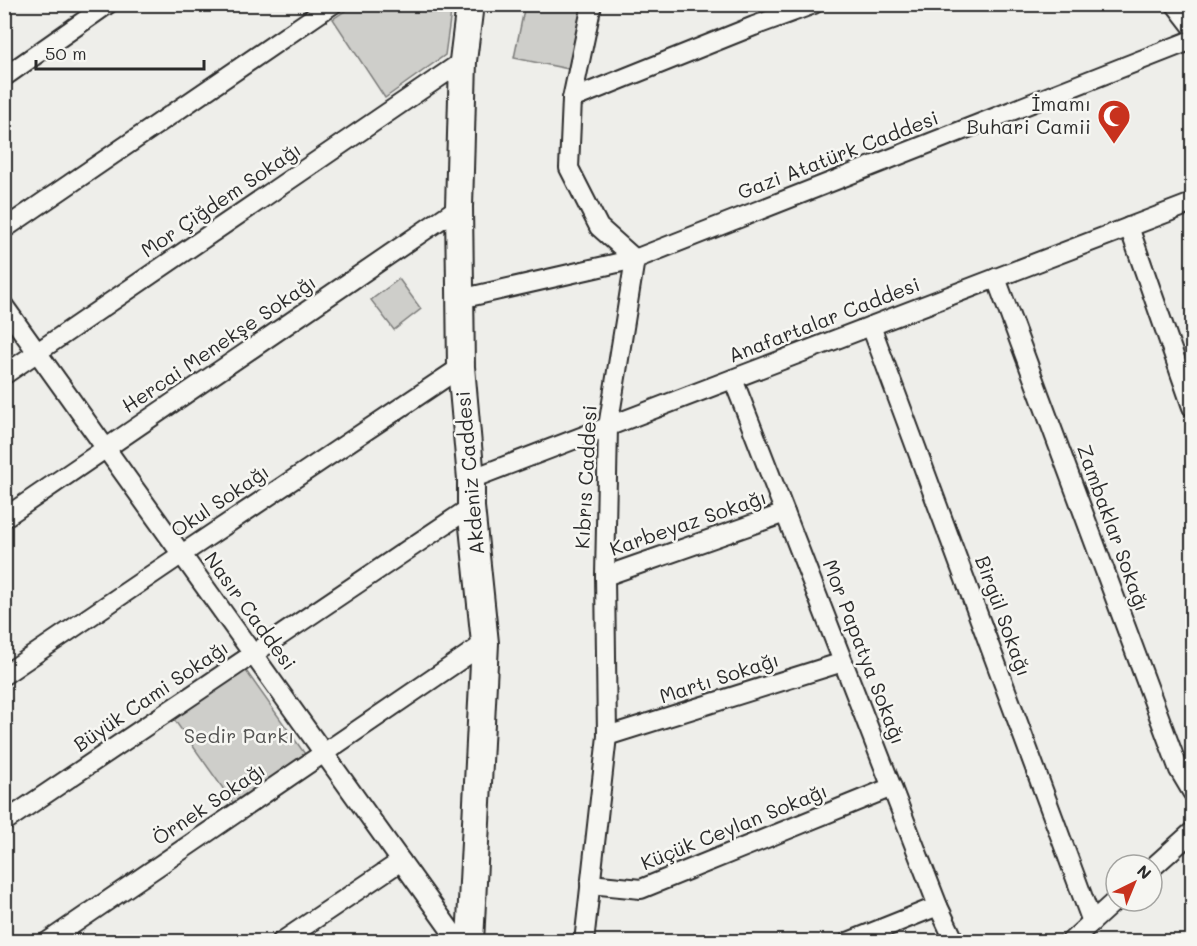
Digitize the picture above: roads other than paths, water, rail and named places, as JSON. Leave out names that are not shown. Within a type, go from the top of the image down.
[{"type":"street","points":[[4,76],[108,4]]},
{"type":"street","points":[[4,229],[333,4]]},
{"type":"street","name":"Akdeniz Caddesi","points":[[470,4],[463,61],[459,207],[461,368],[471,479],[471,507],[485,643],[470,942]]},
{"type":"street","points":[[592,4],[572,99],[568,168],[599,226],[635,259]]},
{"type":"street","points":[[572,99],[814,4]]},
{"type":"street","points":[[1175,4],[1192,26]]},
{"type":"street","name":"Gazi Atatürk Caddesi","points":[[460,299],[635,259],[1192,40]]},
{"type":"street","name":"Mor Çiğdem Sokağı","points":[[4,375],[463,61]]},
{"type":"street","name":"Anafartalar Caddesi","points":[[471,479],[1192,203]]},
{"type":"street","name":"Hercai Menekşe Sokağı","points":[[4,518],[459,207]]},
{"type":"street","points":[[1129,227],[1192,407]]},
{"type":"street","name":"Kıbrıs Caddesi","points":[[584,942],[607,736],[604,576],[608,427],[635,259]]},
{"type":"street","name":"Zambaklar Sokağı","points":[[996,278],[1179,770],[1192,792]]},
{"type":"street","name":"Nasır Caddesi","points":[[4,306],[459,942]]},
{"type":"street","name":"Birgül Sokağı","points":[[871,326],[1092,921]]},
{"type":"street","name":"Okul Sokağı","points":[[4,675],[461,368]]},
{"type":"street","name":"Mor Papatya Sokağı","points":[[733,379],[938,906],[955,942]]},
{"type":"street","name":"Büyük Cami Sokağı","points":[[4,822],[471,507]]},
{"type":"street","name":"Karbeyaz Sokağı","points":[[604,576],[785,513]]},
{"type":"street","name":"Örnek Sokağı","points":[[47,942],[485,643]]},
{"type":"street","name":"Martı Sokağı","points":[[607,736],[843,662]]},
{"type":"street","name":"Küçük Ceylan Sokağı","points":[[590,884],[640,889],[892,787]]},
{"type":"street","points":[[1164,857],[1192,832]]},
{"type":"street","points":[[281,942],[401,861]]},
{"type":"street","points":[[848,942],[938,906]]},
{"type":"street","points":[[1070,942],[1104,910]]},
{"type":"place","name":"İmamı Buhari Camii","points":[[1114,145]]},
{"type":"park label","name":"Sedir Parkı","points":[[239,736]]}]
